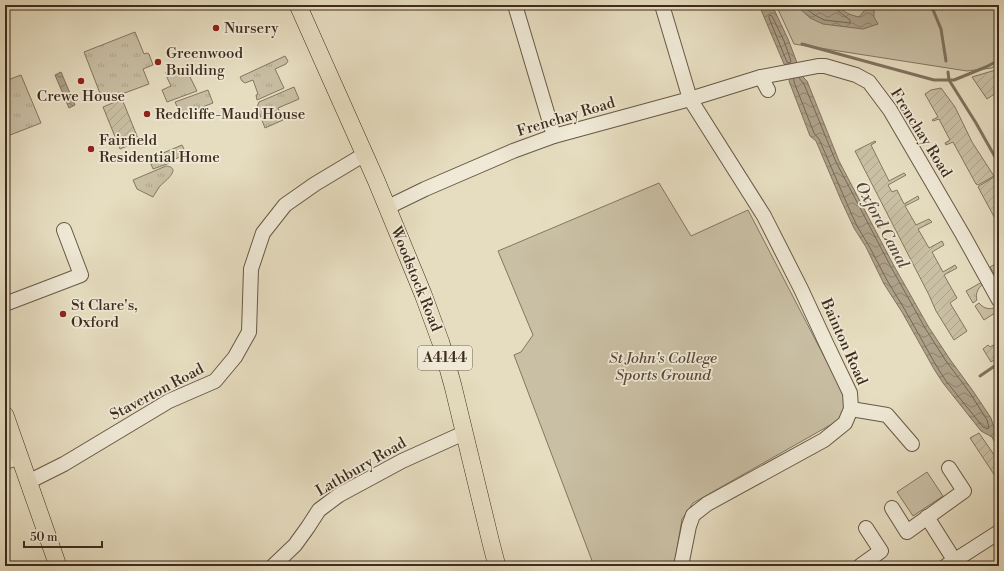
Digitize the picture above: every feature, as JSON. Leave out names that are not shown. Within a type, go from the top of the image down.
[{"type":"main road","name":"Woodstock Road","points":[[298,5],[388,207],[441,343],[497,566]]},
{"type":"main road","points":[[5,415],[12,460],[28,482],[58,566]]},
{"type":"street","points":[[515,5],[554,136]]},
{"type":"street","name":"Bainton Road","points":[[662,5],[690,99],[764,216],[801,289],[850,393],[851,409],[845,423],[824,440],[707,504],[693,515],[689,526],[681,566]]},
{"type":"street","name":"Frenchay Road","points":[[388,207],[506,154],[554,136],[690,99],[761,77],[825,66],[856,75],[869,82],[890,110],[999,300]]},
{"type":"street","points":[[761,77],[768,90]]},
{"type":"street","name":"Staverton Road","points":[[28,482],[64,464],[169,401],[216,381],[235,357],[249,332],[251,269],[263,233],[285,205],[315,184],[365,154]]},
{"type":"street","points":[[5,304],[81,275],[64,230]]},
{"type":"street","points":[[851,409],[887,415],[912,444]]},
{"type":"street","name":"Lathbury Road","points":[[273,566],[295,545],[319,510],[339,495],[402,461],[464,433]]},
{"type":"street","points":[[892,508],[907,532],[964,491],[949,468]]},
{"type":"street","points":[[927,517],[953,564],[999,532]]},
{"type":"street","points":[[860,566],[881,551],[866,528]]},
{"type":"green space","points":[[776,5],[999,5],[999,63],[992,68],[967,71],[794,44]]},
{"type":"green space","points":[[135,32],[144,54],[149,54],[153,65],[143,69],[149,84],[103,101],[84,52]]},
{"type":"green space","points":[[285,56],[288,61],[286,64],[275,69],[284,88],[257,100],[256,95],[258,94],[253,80],[245,83],[240,77]]},
{"type":"green space","points":[[175,69],[189,75],[197,91],[167,102],[162,90],[171,86],[165,73]]},
{"type":"green space","points":[[999,69],[999,91],[987,99],[972,77]]},
{"type":"green space","points":[[21,75],[41,123],[5,137],[5,81]]},
{"type":"green space","points":[[294,87],[299,99],[278,108],[283,120],[265,128],[257,107],[259,102]]},
{"type":"green space","points":[[941,88],[955,107],[972,142],[994,176],[978,185],[976,184],[953,142],[946,145],[945,143],[950,140],[939,119],[932,120],[938,117],[925,94],[931,90]]},
{"type":"green space","points":[[208,90],[213,103],[181,115],[175,102]]},
{"type":"green space","points":[[122,99],[139,141],[120,149],[103,107]]},
{"type":"green space","points":[[875,141],[876,142],[871,145],[889,181],[904,173],[906,175],[888,185],[892,192],[897,190],[904,204],[918,196],[919,199],[905,206],[916,225],[929,219],[932,222],[918,229],[929,248],[942,241],[944,245],[932,252],[943,272],[955,265],[957,268],[944,275],[957,298],[950,303],[967,331],[954,340],[936,311],[855,151]]},
{"type":"green space","points":[[182,145],[186,153],[167,164],[153,169],[149,159]]},
{"type":"green space","points":[[166,166],[171,167],[173,172],[160,186],[153,197],[137,189],[133,180]]},
{"type":"green space","points":[[994,177],[999,186],[999,226],[978,187]]},
{"type":"green space","name":"St John's College Sports Ground","points":[[659,183],[691,236],[748,210],[843,393],[845,407],[839,420],[693,503],[682,519],[675,561],[660,566],[594,566],[514,355],[521,352],[533,335],[498,251]]},
{"type":"green space","points":[[999,262],[999,273],[995,275],[990,267]]},
{"type":"green space","points":[[982,282],[983,284],[978,289],[977,300],[973,303],[966,291]]},
{"type":"green space","points":[[979,303],[983,307],[987,308],[996,307],[998,311],[984,320],[975,306]]},
{"type":"green space","points":[[999,342],[999,357],[991,362],[983,349],[988,345],[990,347]]},
{"type":"green space","points":[[979,433],[999,462],[999,482],[970,438]]},
{"type":"green space","points":[[927,472],[943,496],[913,516],[897,492]]},
{"type":"water","points":[[759,5],[772,5],[788,39],[802,76],[807,81],[839,161],[894,266],[928,326],[991,418],[999,439],[999,458],[996,453],[997,447],[992,437],[981,431],[943,383],[934,369],[902,312],[884,284],[866,247],[854,228],[816,141],[810,136],[789,81],[791,77]]},
{"type":"water","points":[[796,5],[839,5],[845,12],[859,17],[869,5],[874,5],[874,17],[878,24],[863,29],[823,24],[810,18]]},
{"type":"water","points":[[61,72],[75,105],[69,108],[55,75]]},
{"type":"waterway","points":[[931,5],[941,29],[946,61]]},
{"type":"waterway","points":[[802,44],[934,80],[954,80],[999,60]]},
{"type":"waterway","points":[[948,72],[949,80],[976,123],[999,164]]},
{"type":"waterway","points":[[980,376],[999,363]]},
{"type":"place","name":"Nursery","points":[[216,28]]},
{"type":"place","name":"Greenwood Building","points":[[158,62]]},
{"type":"place","name":"Crewe House","points":[[81,81]]},
{"type":"place","name":"Redcliffe-Maud House","points":[[147,114]]},
{"type":"place","name":"Fairfield Residential Home","points":[[91,149]]},
{"type":"place","name":"St Clare's, Oxford","points":[[63,314]]},
{"type":"water label","name":"Oxford Canal","points":[[882,225]]}]
